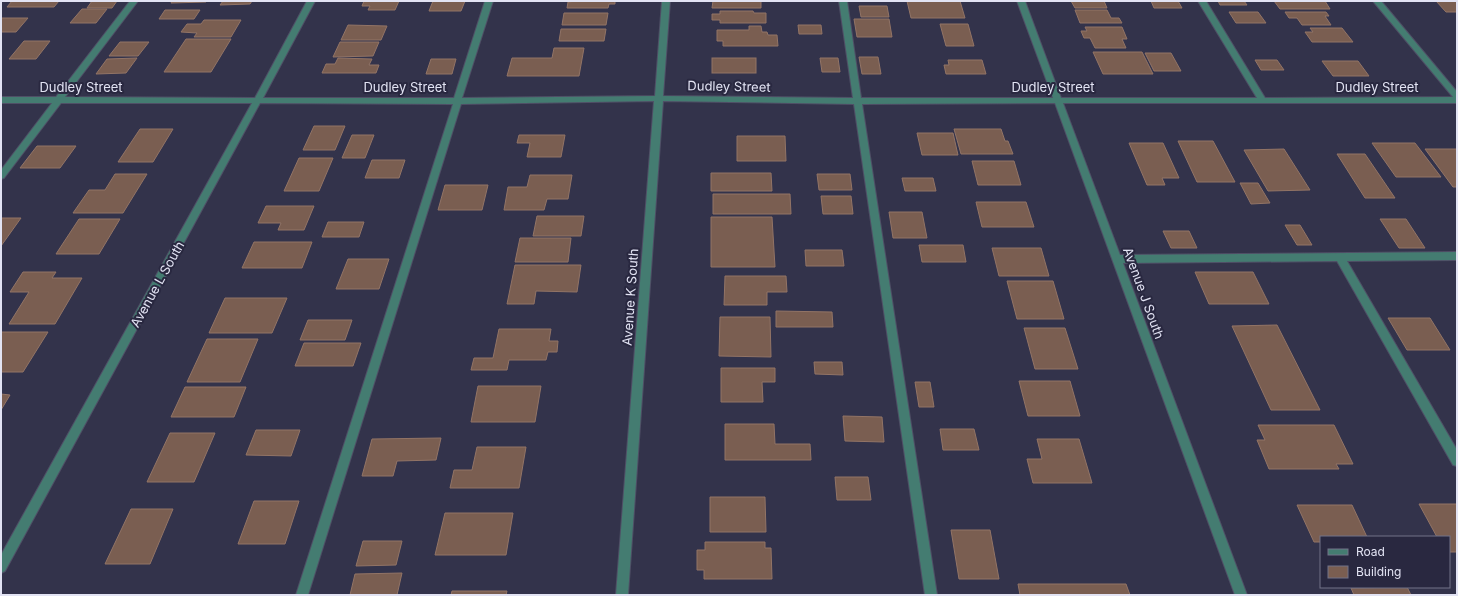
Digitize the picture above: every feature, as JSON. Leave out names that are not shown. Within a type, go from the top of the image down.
[{"type":"street","points":[[1,176],[134,1]]},
{"type":"street","name":"Avenue L South","points":[[1,567],[311,1]]},
{"type":"street","points":[[302,595],[489,1]]},
{"type":"street","name":"Avenue K South","points":[[622,595],[666,1]]},
{"type":"street","points":[[843,1],[931,595]]},
{"type":"street","name":"Avenue J South","points":[[1021,1],[1241,595]]},
{"type":"street","points":[[1202,1],[1264,101]]},
{"type":"street","points":[[1377,1],[1457,99]]},
{"type":"street","name":"Dudley Street","points":[[1,100],[458,101],[691,98],[858,101],[1264,101],[1457,99]]},
{"type":"street","points":[[1117,259],[1457,256]]},
{"type":"street","points":[[1340,258],[1457,461]]},
{"type":"building","points":[[12,1],[59,1],[54,7],[7,7]]},
{"type":"building","points":[[92,1],[117,1],[112,8],[87,8]]},
{"type":"building","points":[[172,1],[206,1],[206,2],[171,3]]},
{"type":"building","points":[[223,1],[252,1],[250,4],[220,5]]},
{"type":"building","points":[[364,1],[399,1],[395,10],[368,10],[370,6],[362,6]]},
{"type":"building","points":[[433,1],[465,1],[461,11],[429,11]]},
{"type":"building","points":[[615,1],[615,4],[609,4],[608,8],[567,8],[568,2]]},
{"type":"building","points":[[713,1],[761,1],[761,8],[712,8]]},
{"type":"building","points":[[907,1],[960,1],[965,18],[911,18]]},
{"type":"building","points":[[1071,1],[1104,1],[1107,8],[1075,8]]},
{"type":"building","points":[[1151,1],[1178,1],[1182,8],[1154,8]]},
{"type":"building","points":[[1218,1],[1244,1],[1247,5],[1220,5]]},
{"type":"building","points":[[1274,1],[1325,1],[1330,9],[1280,9]]},
{"type":"building","points":[[1436,1],[1457,1],[1457,12],[1446,12]]},
{"type":"building","points":[[859,6],[887,6],[889,17],[861,17]]},
{"type":"building","points":[[82,9],[107,9],[96,23],[70,23]]},
{"type":"building","points":[[165,10],[200,10],[194,19],[159,19]]},
{"type":"building","points":[[1075,10],[1107,10],[1111,18],[1119,18],[1122,23],[1080,23]]},
{"type":"building","points":[[720,11],[753,11],[754,13],[766,13],[766,23],[720,23],[720,20],[712,20],[712,14],[720,14]]},
{"type":"building","points":[[1229,12],[1258,12],[1266,23],[1236,23]]},
{"type":"building","points":[[1285,12],[1326,12],[1329,16],[1325,16],[1331,25],[1302,25],[1297,18],[1289,18]]},
{"type":"building","points":[[564,13],[608,13],[606,25],[562,25]]},
{"type":"building","points":[[1,18],[28,18],[16,32],[1,32]]},
{"type":"building","points":[[854,19],[889,19],[892,37],[857,37]]},
{"type":"building","points":[[204,20],[241,20],[231,37],[194,37],[197,33],[181,32],[187,24],[201,24]]},
{"type":"building","points":[[940,24],[968,24],[974,46],[946,46]]},
{"type":"building","points":[[348,25],[387,26],[381,40],[341,40]]},
{"type":"building","points":[[798,25],[821,25],[822,34],[799,34]]},
{"type":"building","points":[[749,26],[761,26],[762,32],[767,32],[768,35],[777,35],[778,46],[723,46],[723,41],[717,41],[717,30],[749,30]]},
{"type":"building","points":[[1085,27],[1122,27],[1127,39],[1122,39],[1126,48],[1095,48],[1090,38],[1084,38],[1081,31],[1087,31]]},
{"type":"building","points":[[1310,28],[1342,28],[1353,42],[1312,42],[1305,32],[1313,32]]},
{"type":"building","points":[[561,29],[606,29],[604,41],[559,41]]},
{"type":"building","points":[[186,39],[231,39],[211,72],[164,72]]},
{"type":"building","points":[[24,41],[50,41],[36,59],[9,59]]},
{"type":"building","points":[[120,42],[149,42],[138,56],[109,56]]},
{"type":"building","points":[[340,42],[379,42],[373,56],[333,57]]},
{"type":"building","points":[[554,48],[584,48],[579,76],[507,76],[512,58],[552,58]]},
{"type":"building","points":[[1093,52],[1142,52],[1153,74],[1103,74]]},
{"type":"building","points":[[1145,53],[1171,53],[1181,71],[1154,71]]},
{"type":"building","points":[[859,57],[878,57],[881,74],[862,74]]},
{"type":"building","points":[[137,58],[126,73],[96,74],[107,59]]},
{"type":"building","points":[[338,58],[372,59],[369,65],[379,65],[376,73],[322,73],[326,64],[335,64]]},
{"type":"building","points":[[712,58],[756,58],[756,73],[712,73]]},
{"type":"building","points":[[820,58],[838,58],[840,72],[822,72]]},
{"type":"building","points":[[431,59],[456,59],[452,74],[426,74]]},
{"type":"building","points":[[948,60],[982,60],[986,74],[946,74],[944,65],[949,65]]},
{"type":"building","points":[[1255,60],[1277,60],[1284,70],[1261,70]]},
{"type":"building","points":[[1322,61],[1358,61],[1369,76],[1333,76]]},
{"type":"building","points":[[314,126],[345,126],[335,150],[303,150]]},
{"type":"building","points":[[140,129],[173,129],[153,162],[118,162]]},
{"type":"building","points":[[954,129],[1001,129],[1005,141],[1008,141],[1013,154],[961,154]]},
{"type":"building","points":[[917,133],[953,133],[958,155],[922,155]]},
{"type":"building","points":[[352,135],[374,135],[365,158],[342,158]]},
{"type":"building","points":[[519,135],[565,135],[561,157],[527,157],[530,143],[517,143]]},
{"type":"building","points":[[737,136],[785,136],[786,161],[737,161]]},
{"type":"building","points":[[1178,141],[1213,141],[1235,182],[1197,182]]},
{"type":"building","points":[[1129,143],[1163,143],[1179,178],[1162,178],[1165,185],[1147,185]]},
{"type":"building","points":[[1372,143],[1415,143],[1441,177],[1396,177]]},
{"type":"building","points":[[37,146],[76,146],[60,168],[20,168]]},
{"type":"building","points":[[1284,149],[1310,190],[1268,191],[1244,150]]},
{"type":"building","points":[[1425,149],[1457,149],[1457,187],[1453,187]]},
{"type":"building","points":[[1337,154],[1365,154],[1395,198],[1365,198]]},
{"type":"building","points":[[299,158],[333,158],[319,191],[284,191]]},
{"type":"building","points":[[372,160],[405,160],[399,178],[365,178]]},
{"type":"building","points":[[972,161],[1014,161],[1021,185],[978,185]]},
{"type":"building","points":[[711,173],[771,173],[772,191],[711,191]]},
{"type":"building","points":[[115,174],[147,174],[123,213],[73,213],[89,190],[105,190]]},
{"type":"building","points":[[817,174],[850,174],[852,190],[819,190]]},
{"type":"building","points":[[530,175],[572,175],[568,199],[547,199],[544,210],[504,210],[508,187],[527,187]]},
{"type":"building","points":[[902,178],[933,178],[936,191],[905,191]]},
{"type":"building","points":[[1240,183],[1258,183],[1270,203],[1251,204]]},
{"type":"building","points":[[445,185],[488,185],[482,210],[438,210]]},
{"type":"building","points":[[713,194],[790,194],[791,214],[713,214]]},
{"type":"building","points":[[821,196],[851,196],[853,214],[823,214]]},
{"type":"building","points":[[976,202],[1026,202],[1034,227],[982,227]]},
{"type":"building","points":[[266,206],[314,206],[304,230],[278,230],[281,223],[258,223]]},
{"type":"building","points":[[889,212],[922,212],[927,238],[893,238]]},
{"type":"building","points":[[537,216],[584,216],[581,236],[533,236]]},
{"type":"building","points":[[711,217],[772,217],[775,267],[711,267]]},
{"type":"building","points":[[1,218],[21,218],[1,246]]},
{"type":"building","points":[[79,219],[120,219],[99,254],[56,254]]},
{"type":"building","points":[[1380,219],[1406,219],[1425,248],[1399,248]]},
{"type":"building","points":[[328,222],[364,222],[359,237],[322,237]]},
{"type":"building","points":[[1285,225],[1300,225],[1312,245],[1297,245]]},
{"type":"building","points":[[1163,231],[1189,231],[1197,248],[1171,248]]},
{"type":"building","points":[[520,238],[571,238],[568,262],[515,262]]},
{"type":"building","points":[[254,242],[312,242],[302,268],[242,268]]},
{"type":"building","points":[[919,245],[963,245],[966,262],[922,262]]},
{"type":"building","points":[[992,248],[1041,248],[1049,276],[999,276]]},
{"type":"building","points":[[805,250],[842,250],[844,266],[806,266]]},
{"type":"building","points":[[348,259],[389,259],[379,289],[336,289]]},
{"type":"building","points":[[515,265],[581,265],[577,292],[536,291],[534,304],[507,304]]},
{"type":"building","points":[[23,272],[56,272],[52,278],[82,278],[55,324],[9,324],[29,292],[10,292]]},
{"type":"building","points":[[1195,272],[1253,272],[1269,304],[1209,304]]},
{"type":"building","points":[[725,276],[786,276],[787,292],[767,292],[767,305],[724,305]]},
{"type":"building","points":[[1007,281],[1053,281],[1064,319],[1017,319]]},
{"type":"building","points":[[225,298],[287,298],[272,333],[209,333]]},
{"type":"building","points":[[776,311],[832,312],[833,327],[776,327]]},
{"type":"building","points":[[720,317],[770,317],[771,357],[719,356]]},
{"type":"building","points":[[1388,318],[1430,318],[1450,350],[1407,350]]},
{"type":"building","points":[[308,320],[352,320],[345,340],[300,340]]},
{"type":"building","points":[[1277,325],[1320,410],[1271,410],[1232,326]]},
{"type":"building","points":[[1024,328],[1065,328],[1078,369],[1035,369]]},
{"type":"building","points":[[499,329],[551,329],[549,341],[558,341],[557,352],[548,352],[546,360],[509,360],[507,370],[471,370],[474,358],[493,358]]},
{"type":"building","points":[[1,332],[48,332],[23,372],[1,372]]},
{"type":"building","points":[[207,339],[258,339],[240,382],[187,382]]},
{"type":"building","points":[[304,343],[361,343],[353,366],[295,366]]},
{"type":"building","points":[[814,362],[842,362],[843,375],[815,374]]},
{"type":"building","points":[[721,368],[775,368],[775,382],[762,382],[763,402],[721,402]]},
{"type":"building","points":[[1019,381],[1070,381],[1080,416],[1028,416]]},
{"type":"building","points":[[915,382],[930,382],[934,407],[919,407]]},
{"type":"building","points":[[478,386],[541,386],[535,422],[471,422]]},
{"type":"building","points":[[185,387],[246,387],[234,417],[171,417]]},
{"type":"building","points":[[1,394],[10,395],[1,410]]},
{"type":"building","points":[[843,416],[882,417],[884,442],[845,441]]},
{"type":"building","points":[[725,424],[774,424],[775,444],[810,444],[811,460],[725,460]]},
{"type":"building","points":[[1258,425],[1334,425],[1353,464],[1336,464],[1339,469],[1269,469],[1257,440],[1265,440]]},
{"type":"building","points":[[940,429],[974,429],[979,450],[943,450]]},
{"type":"building","points":[[256,430],[300,430],[291,456],[246,455]]},
{"type":"building","points":[[170,433],[215,433],[194,482],[147,482]]},
{"type":"building","points":[[441,438],[436,460],[397,461],[393,476],[362,476],[372,439]]},
{"type":"building","points":[[1037,439],[1079,439],[1092,483],[1033,483],[1027,459],[1042,459]]},
{"type":"building","points":[[477,447],[526,447],[519,488],[450,488],[454,470],[472,470]]},
{"type":"building","points":[[835,477],[868,477],[871,500],[837,500]]},
{"type":"building","points":[[710,497],[765,497],[766,532],[710,532]]},
{"type":"building","points":[[254,501],[299,501],[285,544],[238,544]]},
{"type":"building","points":[[1419,504],[1457,504],[1457,552],[1450,552],[1450,536],[1436,536]]},
{"type":"building","points":[[1297,505],[1352,505],[1367,536],[1320,536],[1320,542],[1314,542]]},
{"type":"building","points":[[131,509],[173,509],[150,564],[105,564]]},
{"type":"building","points":[[445,513],[513,513],[506,555],[435,555]]},
{"type":"building","points":[[951,530],[990,530],[999,579],[959,579]]},
{"type":"building","points":[[363,541],[402,541],[396,565],[356,566]]},
{"type":"building","points":[[705,542],[765,542],[765,548],[771,548],[772,579],[704,579],[704,570],[697,570],[697,550],[705,550]]},
{"type":"building","points":[[402,573],[397,595],[350,595],[355,574]]},
{"type":"building","points":[[1018,584],[1126,584],[1130,595],[1020,595]]},
{"type":"building","points":[[1351,588],[1408,588],[1411,595],[1354,595]]},
{"type":"building","points":[[452,591],[507,591],[506,595],[451,595]]}]
